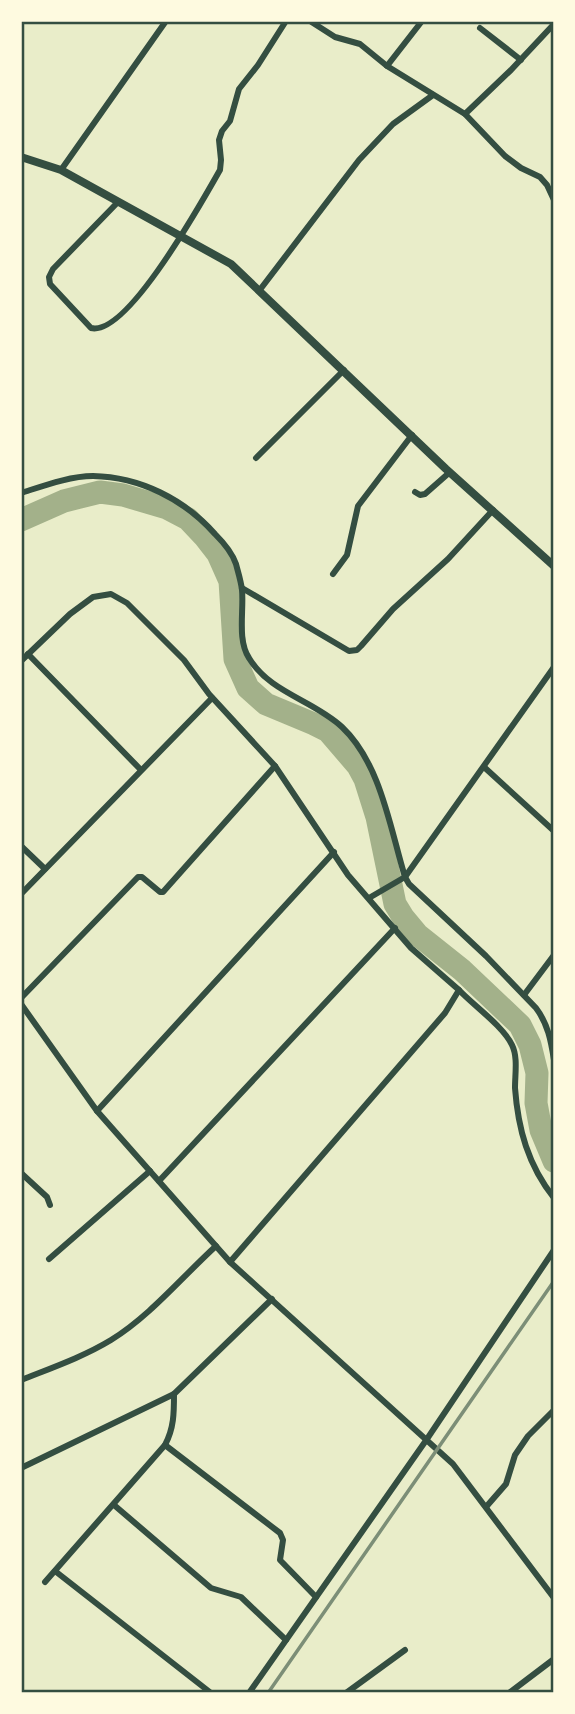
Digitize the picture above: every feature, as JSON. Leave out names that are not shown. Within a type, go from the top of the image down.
[{"type":"street","points":[[61,170],[166,21]]},
{"type":"street","points":[[118,202],[53,269],[49,278],[50,284],[91,328],[98,330],[108,327],[121,315],[159,272],[220,170],[219,140],[230,121],[239,89],[258,65],[285,21]]},
{"type":"street","points":[[310,21],[335,37],[360,44],[387,66],[465,114],[505,156],[520,168],[540,177],[554,200]]},
{"type":"street","points":[[387,66],[422,21]]},
{"type":"street","points":[[465,114],[554,24]]},
{"type":"street","points":[[480,28],[521,60]]},
{"type":"street","points":[[259,291],[359,160],[393,124],[433,95]]},
{"type":"street","points":[[21,157],[61,170],[231,264],[450,472],[554,566]]},
{"type":"street","points":[[257,458],[344,370]]},
{"type":"street","points":[[333,574],[349,549],[358,506],[412,435]]},
{"type":"street","points":[[415,492],[419,495],[425,494],[450,472]]},
{"type":"street","points":[[21,493],[91,476],[125,479],[176,499],[204,522],[226,546],[235,561],[242,588],[244,646],[247,656],[275,687],[341,726],[359,747],[377,782],[402,879],[486,956],[543,1017],[550,1035],[554,1060]]},
{"type":"street","points":[[242,588],[353,651],[361,646],[393,609],[448,559],[493,510]]},
{"type":"street","points":[[21,661],[70,614],[93,597],[111,594],[127,603],[175,651],[212,698],[275,766],[348,875],[373,896],[411,948],[512,1044],[515,1056],[517,1118],[524,1145],[535,1170],[554,1198]]},
{"type":"street","points":[[28,654],[141,770]]},
{"type":"street","points":[[373,896],[402,879],[554,667]]},
{"type":"street","points":[[21,894],[212,698]]},
{"type":"street","points":[[21,998],[138,877],[163,892],[275,766]]},
{"type":"street","points":[[484,766],[554,831]]},
{"type":"street","points":[[21,846],[45,869]]},
{"type":"street","points":[[97,1111],[334,852]]},
{"type":"street","points":[[159,1181],[395,928]]},
{"type":"street","points":[[524,995],[554,956]]},
{"type":"street","points":[[230,1262],[445,1013],[458,990]]},
{"type":"street","points":[[21,1004],[97,1111],[230,1262],[453,1464],[552,1588],[554,1598]]},
{"type":"street","points":[[49,1259],[150,1171]]},
{"type":"street","points":[[21,1173],[47,1197],[50,1205]]},
{"type":"street","points":[[21,1380],[88,1353],[112,1339],[168,1292],[216,1246]]},
{"type":"street","points":[[249,1693],[554,1250]]},
{"type":"street","points":[[21,1468],[174,1394],[272,1299]]},
{"type":"street","points":[[45,1583],[165,1445],[172,1433],[174,1422],[174,1394]]},
{"type":"street","points":[[486,1507],[506,1484],[515,1455],[528,1436],[554,1410]]},
{"type":"street","points":[[165,1445],[280,1533],[283,1540],[279,1560],[316,1597]]},
{"type":"street","points":[[114,1506],[211,1588],[241,1597],[286,1640]]},
{"type":"street","points":[[55,1571],[211,1693]]},
{"type":"street","points":[[346,1693],[405,1650]]},
{"type":"street","points":[[509,1693],[554,1659]]},
{"type":"waterway","points":[[21,520],[64,501],[100,492],[123,495],[167,508],[188,519],[204,536],[218,554],[230,581],[235,659],[248,688],[266,704],[328,731],[358,766],[377,817],[395,904],[403,917],[418,935],[462,970],[520,1025],[530,1045],[537,1073],[536,1103],[541,1130],[554,1161]]},
{"type":"railway","points":[[268,1693],[554,1281]]}]
